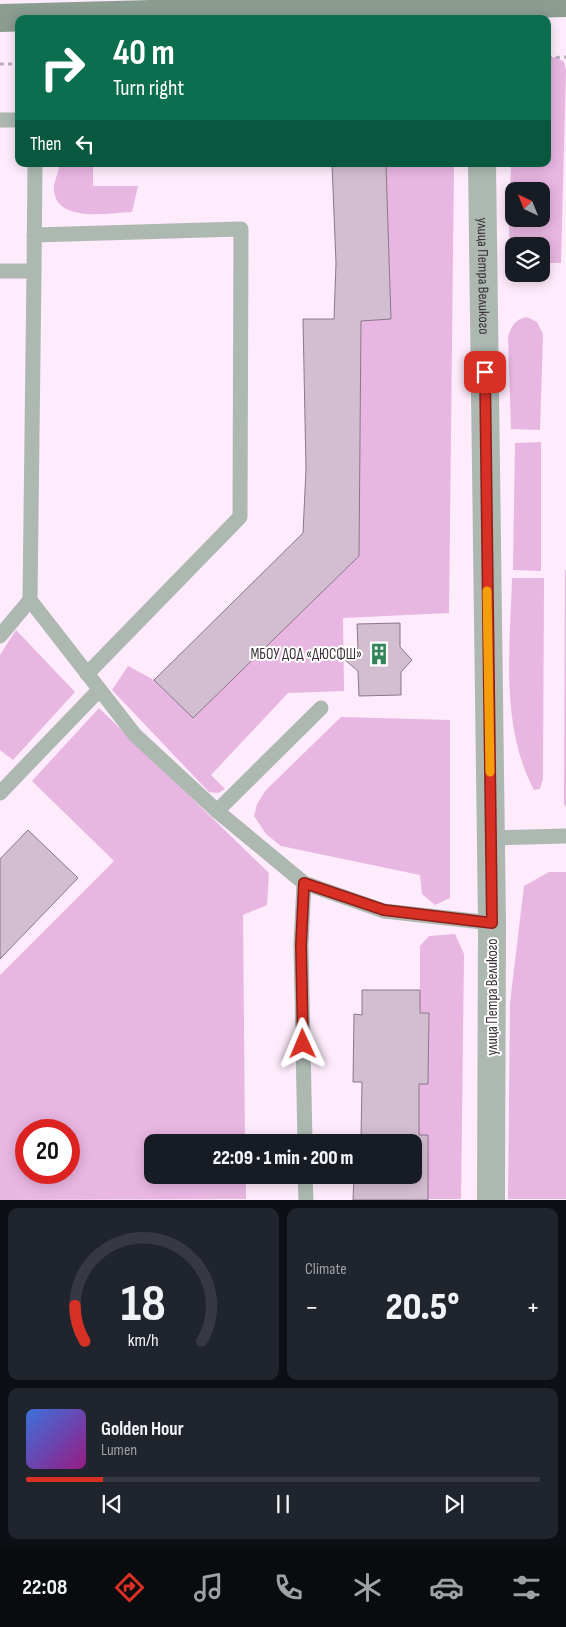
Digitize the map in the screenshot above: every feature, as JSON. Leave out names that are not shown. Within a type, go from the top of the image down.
[{"type":"main road","points":[[265,15],[481,12],[566,3]]},
{"type":"main road","points":[[0,18],[15,18]]},
{"type":"street","name":"улица Петра Великого","points":[[482,167],[492,923],[491,1200]]},
{"type":"lane","points":[[0,120],[15,120]]},
{"type":"lane","points":[[35,167],[30,600],[134,735],[217,811],[304,883],[384,910],[492,923]]},
{"type":"lane","points":[[34,235],[241,229],[240,517],[87,674]]},
{"type":"lane","points":[[0,271],[34,271]]},
{"type":"lane","points":[[0,636],[30,600]]},
{"type":"lane","points":[[0,793],[99,690]]},
{"type":"lane","points":[[217,811],[320,708]]},
{"type":"lane","points":[[491,838],[566,836]]},
{"type":"lane","points":[[304,883],[301,945],[305,1134]]},
{"type":"lane","points":[[305,1184],[306,1200]]},
{"type":"path","points":[[551,58],[566,57]]},
{"type":"path","points":[[0,64],[15,64]]},
{"type":"shaded area","points":[[556,57],[564,62],[566,70],[561,263],[550,263],[550,237],[510,237],[509,228],[550,228],[550,182],[510,182],[511,167],[551,167],[551,58]]},
{"type":"shaded area","points":[[59,167],[93,167],[93,186],[138,186],[132,212],[85,214],[64,208],[57,200],[54,190]]},
{"type":"shaded area","points":[[386,167],[454,167],[449,613],[343,618],[344,691],[288,693],[211,775],[225,789],[218,793],[209,792],[112,690],[128,666],[154,680],[193,717],[359,556],[361,321],[391,318]]},
{"type":"shaded area","points":[[527,317],[537,322],[543,334],[540,430],[511,429],[508,336],[514,324],[520,319]]},
{"type":"shaded area","points":[[541,442],[541,571],[513,570],[515,443]]},
{"type":"shaded area","points":[[566,570],[566,807],[564,804]]},
{"type":"shaded area","points":[[512,578],[544,578],[543,779],[540,789],[534,790],[523,765],[516,740],[509,686]]},
{"type":"shaded area","points":[[16,630],[75,692],[13,760],[0,750],[0,655]]},
{"type":"shaded area","points":[[99,708],[269,873],[267,905],[243,915],[245,1134],[144,1134],[144,1184],[246,1184],[246,1199],[0,1200],[0,975],[114,861],[32,781]]},
{"type":"shaded area","points":[[341,717],[450,720],[450,898],[435,905],[422,894],[420,875],[281,846],[266,834],[254,816],[257,804],[266,790]]},
{"type":"shaded area","points":[[549,872],[566,872],[566,1199],[508,1199],[510,1003],[524,886]]},
{"type":"shaded area","points":[[455,934],[464,954],[461,1199],[428,1199],[428,1135],[419,1134],[419,1084],[428,1083],[429,1013],[420,1013],[420,946],[429,936]]},
{"type":"building","points":[[332,167],[386,167],[391,319],[361,321],[359,556],[193,718],[154,680],[303,533],[306,469],[303,319],[334,319],[336,263]]},
{"type":"building","name":"МБОУ ДОД «ДЮСФШ»","points":[[400,623],[400,647],[412,660],[401,672],[401,695],[359,696],[358,671],[345,660],[358,648],[357,624]]},
{"type":"building","points":[[28,830],[78,878],[0,959],[0,859]]},
{"type":"building","points":[[362,990],[420,990],[420,1013],[429,1013],[428,1084],[419,1084],[419,1134],[361,1134],[362,1082],[353,1082],[354,1014],[362,1015]]},
{"type":"building","points":[[422,1135],[428,1135],[428,1200],[353,1200],[354,1184],[422,1184]]},
{"type":"slow traffic","points":[[487,591],[490,772]]},
{"type":"place","name":"МБОУ ДОД «ДЮСФШ»","points":[[379,654]]},
{"type":"route","points":[[303,1044],[301,945],[304,883],[384,910],[492,923],[485,372]]}]
